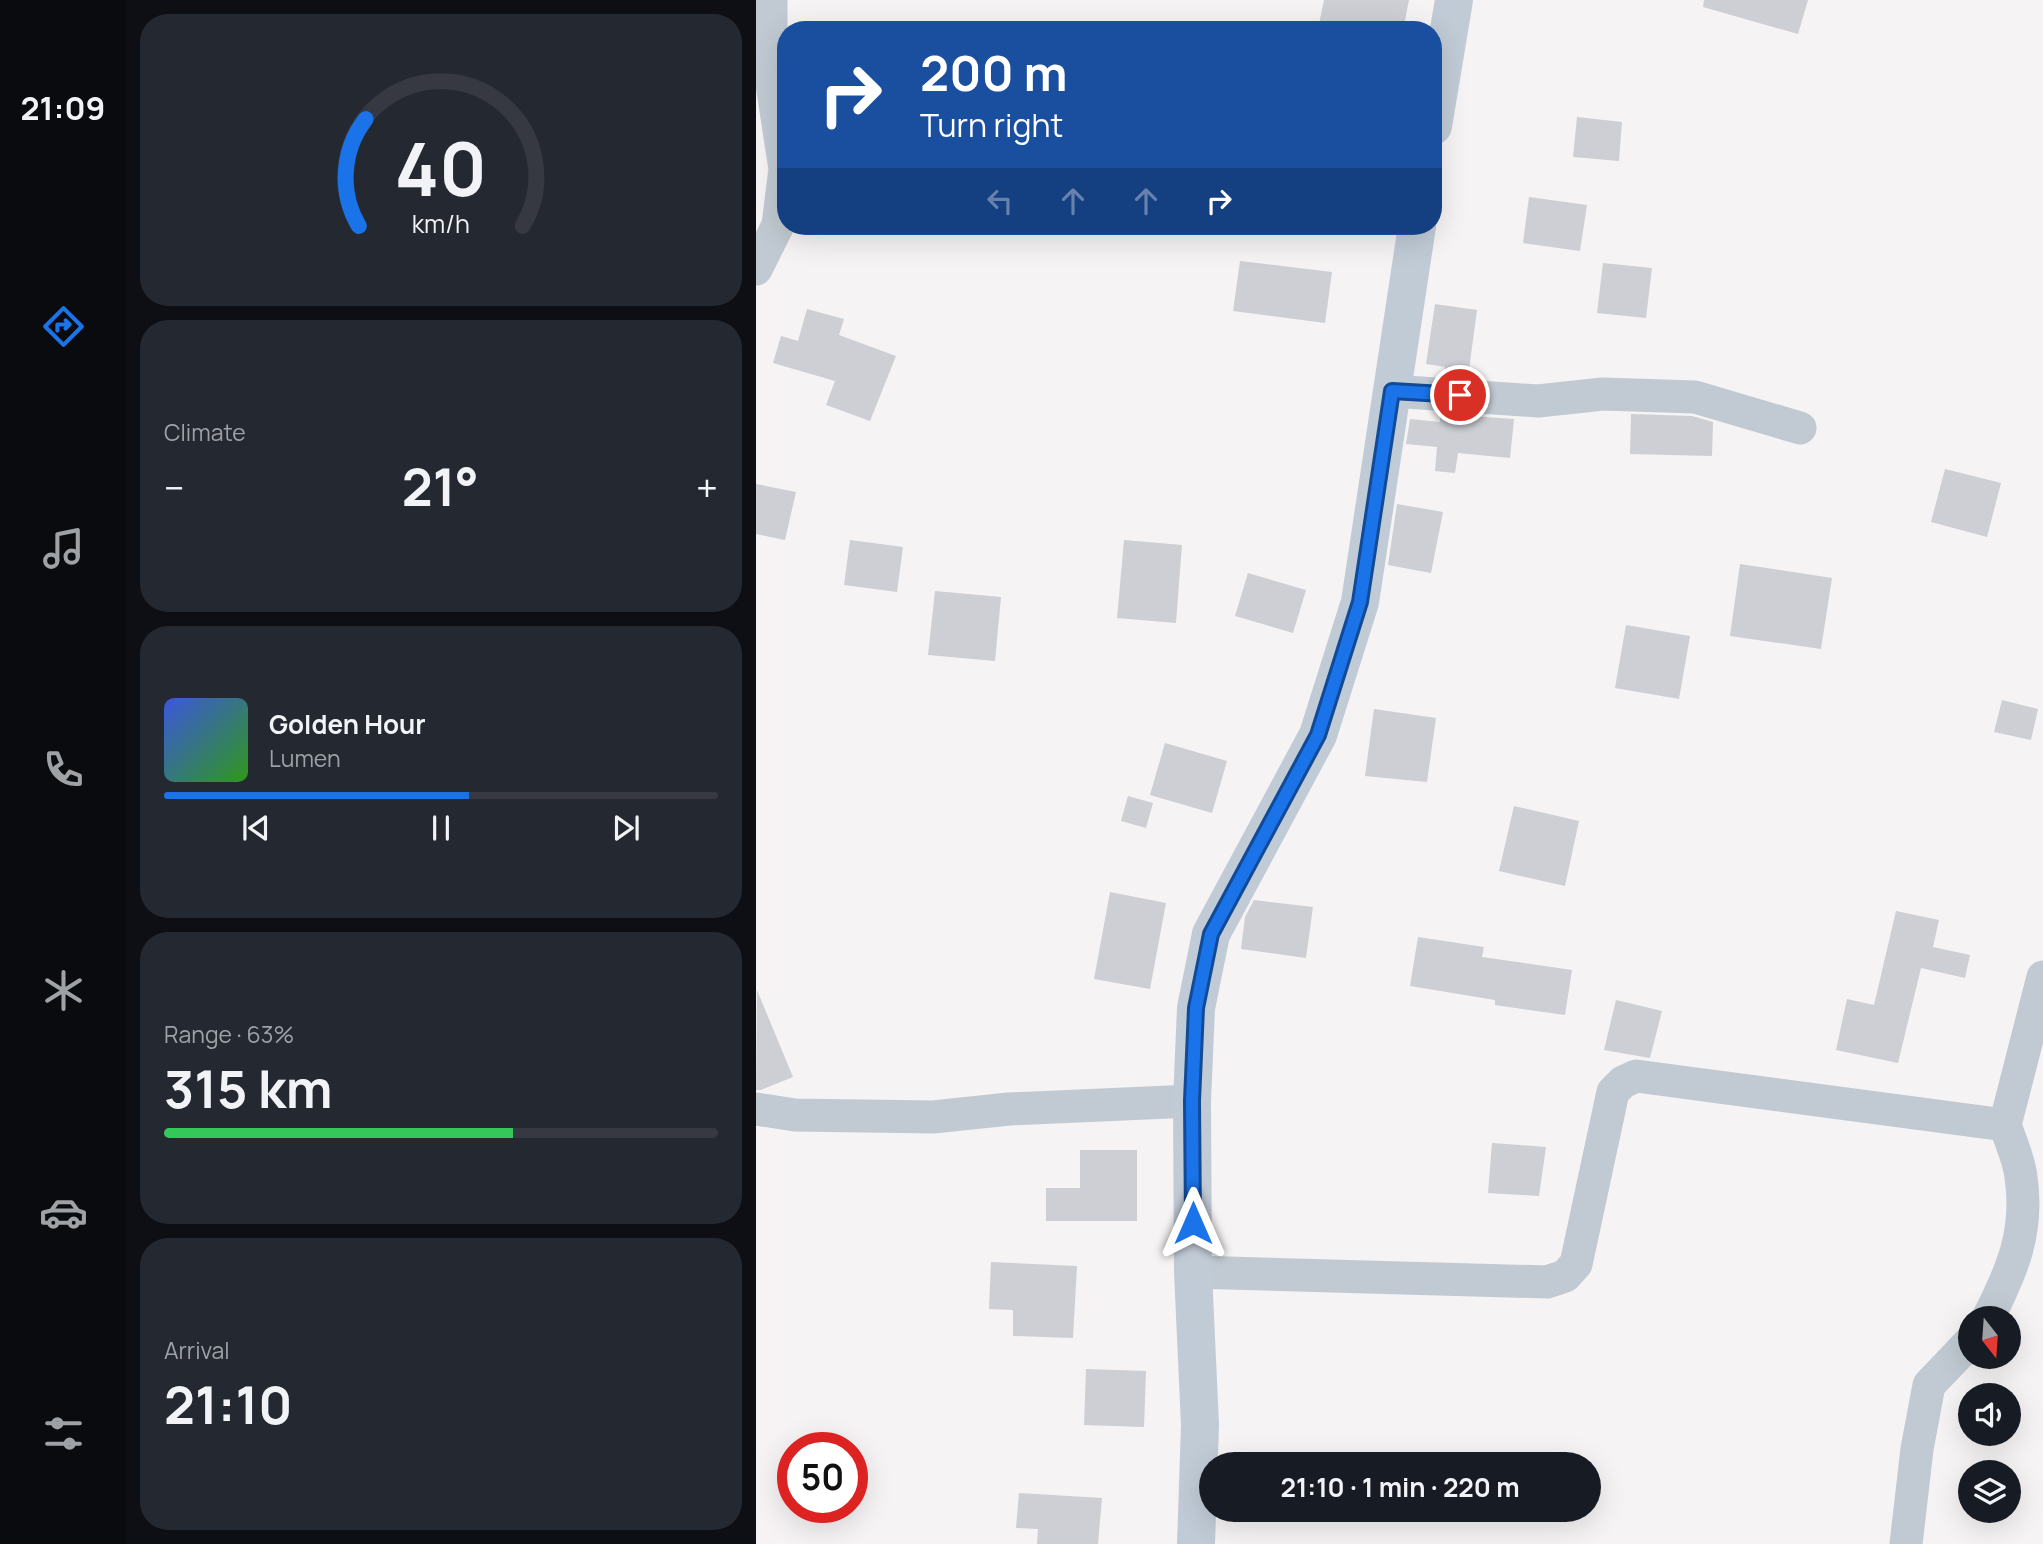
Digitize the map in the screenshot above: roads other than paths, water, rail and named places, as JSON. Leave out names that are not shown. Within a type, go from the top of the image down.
[{"type":"main road","points":[[1442,72],[1454,0]]},
{"type":"main road","points":[[1196,1544],[1200,1425],[1193,1272],[1192,1101],[1196,1008],[1211,934],[1318,735],[1360,602],[1417,235]]},
{"type":"street","points":[[771,0],[771,78],[777,117]]},
{"type":"street","points":[[756,269],[777,227]]},
{"type":"street","points":[[1392,391],[1538,401],[1603,394],[1695,397],[1800,428]]},
{"type":"street","points":[[1994,1306],[2011,1274],[2024,1224],[2021,1176],[2006,1125],[2043,977]]},
{"type":"street","points":[[1193,1272],[1547,1282],[1565,1276],[1576,1264],[1613,1091],[1622,1082],[1636,1076],[2006,1125]]},
{"type":"street","points":[[756,1109],[795,1115],[933,1117],[1009,1109],[1192,1101]]},
{"type":"street","points":[[1906,1544],[1917,1448],[1929,1385],[1958,1355]]}]
